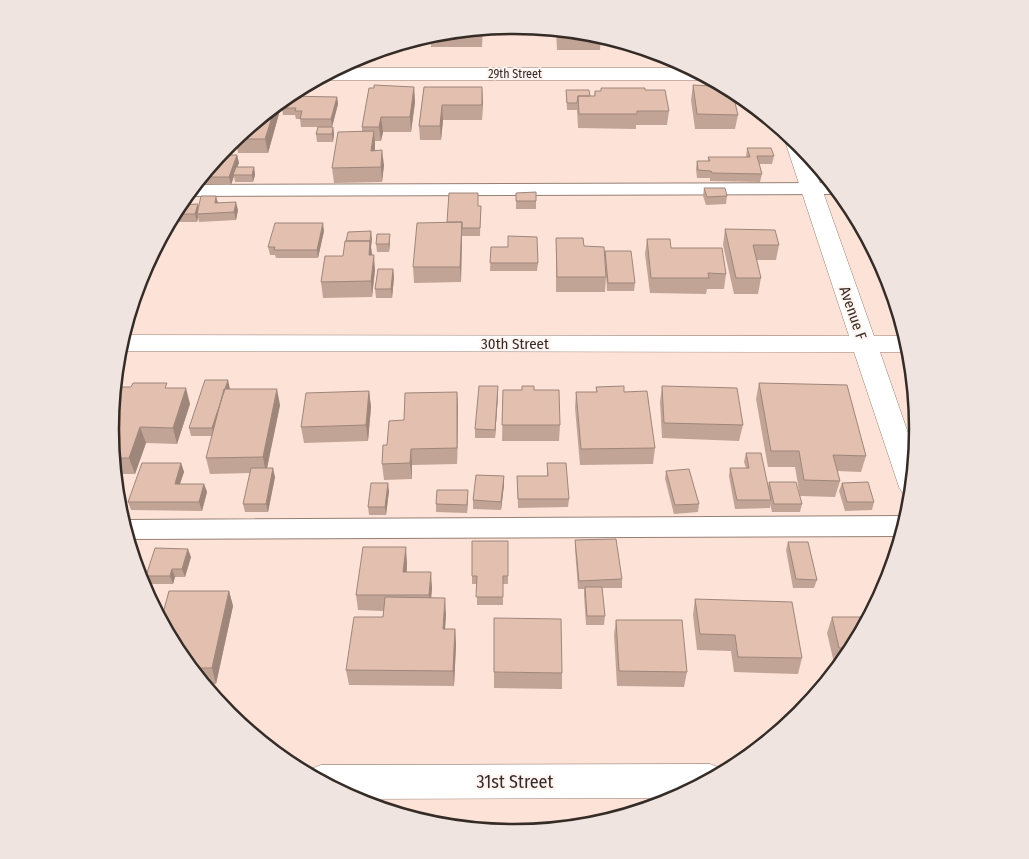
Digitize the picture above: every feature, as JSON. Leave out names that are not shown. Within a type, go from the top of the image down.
[{"type":"street","name":"29th Street","points":[[341,74],[688,74]]},
{"type":"street","name":"Avenue F","points":[[801,157],[908,472]]},
{"type":"street","name":"30th Street","points":[[128,343],[901,344]]},
{"type":"street","name":"31st Street","points":[[335,782],[695,781]]},
{"type":"lane","points":[[200,191],[828,189]]},
{"type":"lane","points":[[131,529],[898,526]]},
{"type":"building","points":[[374,85],[414,87],[410,117],[381,117],[379,127],[362,127],[369,88],[374,88]]},
{"type":"building","points":[[693,85],[710,86],[734,100],[738,115],[697,114]]},
{"type":"building","points":[[424,87],[482,87],[482,105],[442,105],[440,126],[419,126]]},
{"type":"building","points":[[601,88],[665,90],[669,111],[637,111],[637,114],[579,114],[578,96],[595,96],[595,91],[601,91]]},
{"type":"building","points":[[566,90],[589,90],[590,96],[578,96],[577,103],[567,103]]},
{"type":"building","points":[[301,96],[337,97],[331,119],[300,119],[302,111],[295,111],[296,108],[284,108]]},
{"type":"building","points":[[272,118],[265,139],[247,139]]},
{"type":"building","points":[[318,127],[333,127],[332,134],[316,134]]},
{"type":"building","points":[[374,131],[371,151],[382,150],[381,167],[332,168],[338,132]]},
{"type":"building","points":[[747,148],[771,148],[774,156],[757,156],[762,174],[712,173],[711,171],[698,170],[697,161],[710,161],[708,157],[750,157]]},
{"type":"building","points":[[230,155],[237,155],[229,177],[211,177]]},
{"type":"building","points":[[236,167],[254,167],[252,175],[233,175]]},
{"type":"building","points":[[704,188],[725,188],[727,196],[707,197]]},
{"type":"building","points":[[536,192],[536,201],[516,201],[516,193]]},
{"type":"building","points":[[449,193],[478,193],[478,206],[481,206],[480,228],[462,228],[462,222],[447,222]]},
{"type":"building","points":[[201,196],[216,196],[215,203],[236,202],[234,212],[197,214]]},
{"type":"building","points":[[189,204],[198,204],[195,214],[183,214],[185,210]]},
{"type":"building","points":[[462,222],[460,267],[413,267],[417,223]]},
{"type":"building","points":[[275,223],[323,223],[317,250],[274,250],[275,247],[268,247]]},
{"type":"building","points":[[725,229],[775,230],[779,245],[753,245],[761,278],[736,278]]},
{"type":"building","points":[[371,231],[370,241],[346,241],[348,232]]},
{"type":"building","points":[[377,234],[390,234],[389,244],[376,244]]},
{"type":"building","points":[[508,236],[537,237],[538,263],[490,263],[491,247],[508,247]]},
{"type":"building","points":[[556,238],[583,238],[584,246],[604,247],[606,277],[557,277]]},
{"type":"building","points":[[647,239],[670,239],[671,248],[722,248],[726,274],[708,273],[709,278],[651,278]]},
{"type":"building","points":[[345,241],[370,241],[369,255],[374,255],[371,281],[321,282],[325,256],[343,256]]},
{"type":"building","points":[[605,251],[631,251],[635,283],[608,283]]},
{"type":"building","points":[[378,269],[393,269],[391,289],[375,289]]},
{"type":"building","points":[[205,380],[228,380],[212,428],[189,428]]},
{"type":"building","points":[[133,383],[167,383],[165,388],[186,388],[173,428],[140,427],[129,458],[120,458],[119,430],[121,387],[131,387]]},
{"type":"building","points":[[759,383],[847,385],[866,456],[833,455],[840,481],[804,480],[799,451],[771,451]]},
{"type":"building","points":[[479,386],[498,386],[495,430],[475,429]]},
{"type":"building","points":[[522,386],[534,386],[534,390],[559,390],[560,425],[502,425],[503,390],[522,390]]},
{"type":"building","points":[[624,386],[624,392],[647,391],[655,448],[581,449],[576,392],[597,392],[596,387]]},
{"type":"building","points":[[662,386],[737,388],[743,425],[664,423]]},
{"type":"building","points":[[224,389],[277,389],[263,457],[206,458]]},
{"type":"building","points":[[369,391],[366,425],[301,427],[306,393]]},
{"type":"building","points":[[457,392],[457,448],[411,449],[410,463],[382,464],[383,445],[387,445],[389,421],[404,420],[405,393]]},
{"type":"building","points":[[746,453],[761,453],[771,500],[737,500],[730,468],[749,468]]},
{"type":"building","points":[[142,463],[181,463],[175,484],[204,484],[199,502],[128,502]]},
{"type":"building","points":[[547,463],[566,463],[569,499],[518,499],[517,476],[548,476]]},
{"type":"building","points":[[251,468],[273,468],[266,504],[243,504]]},
{"type":"building","points":[[689,469],[699,504],[675,505],[666,471]]},
{"type":"building","points":[[476,475],[504,476],[501,502],[473,500]]},
{"type":"building","points":[[769,482],[796,482],[802,504],[774,504]]},
{"type":"building","points":[[868,482],[874,502],[847,502],[842,483]]},
{"type":"building","points":[[371,483],[388,483],[385,507],[368,507]]},
{"type":"building","points":[[437,490],[468,490],[467,505],[436,504]]},
{"type":"building","points":[[616,539],[622,579],[579,581],[575,540]]},
{"type":"building","points":[[472,541],[508,541],[508,576],[503,576],[503,597],[476,597],[477,576],[472,576]]},
{"type":"building","points":[[788,542],[808,542],[817,580],[796,579]]},
{"type":"building","points":[[363,547],[406,547],[403,572],[431,572],[429,595],[356,595]]},
{"type":"building","points":[[155,548],[188,549],[182,569],[172,569],[170,576],[147,576]]},
{"type":"building","points":[[585,587],[602,587],[605,616],[587,616]]},
{"type":"building","points":[[169,591],[229,591],[212,668],[199,668],[185,649],[164,611]]},
{"type":"building","points":[[385,597],[445,598],[443,629],[455,629],[453,671],[346,670],[354,617],[383,617]]},
{"type":"building","points":[[695,599],[792,602],[802,658],[738,657],[735,635],[700,634]]},
{"type":"building","points":[[832,617],[862,617],[845,648],[839,648]]},
{"type":"building","points":[[494,618],[561,619],[562,673],[494,672]]},
{"type":"building","points":[[616,620],[682,620],[687,672],[619,671]]}]
